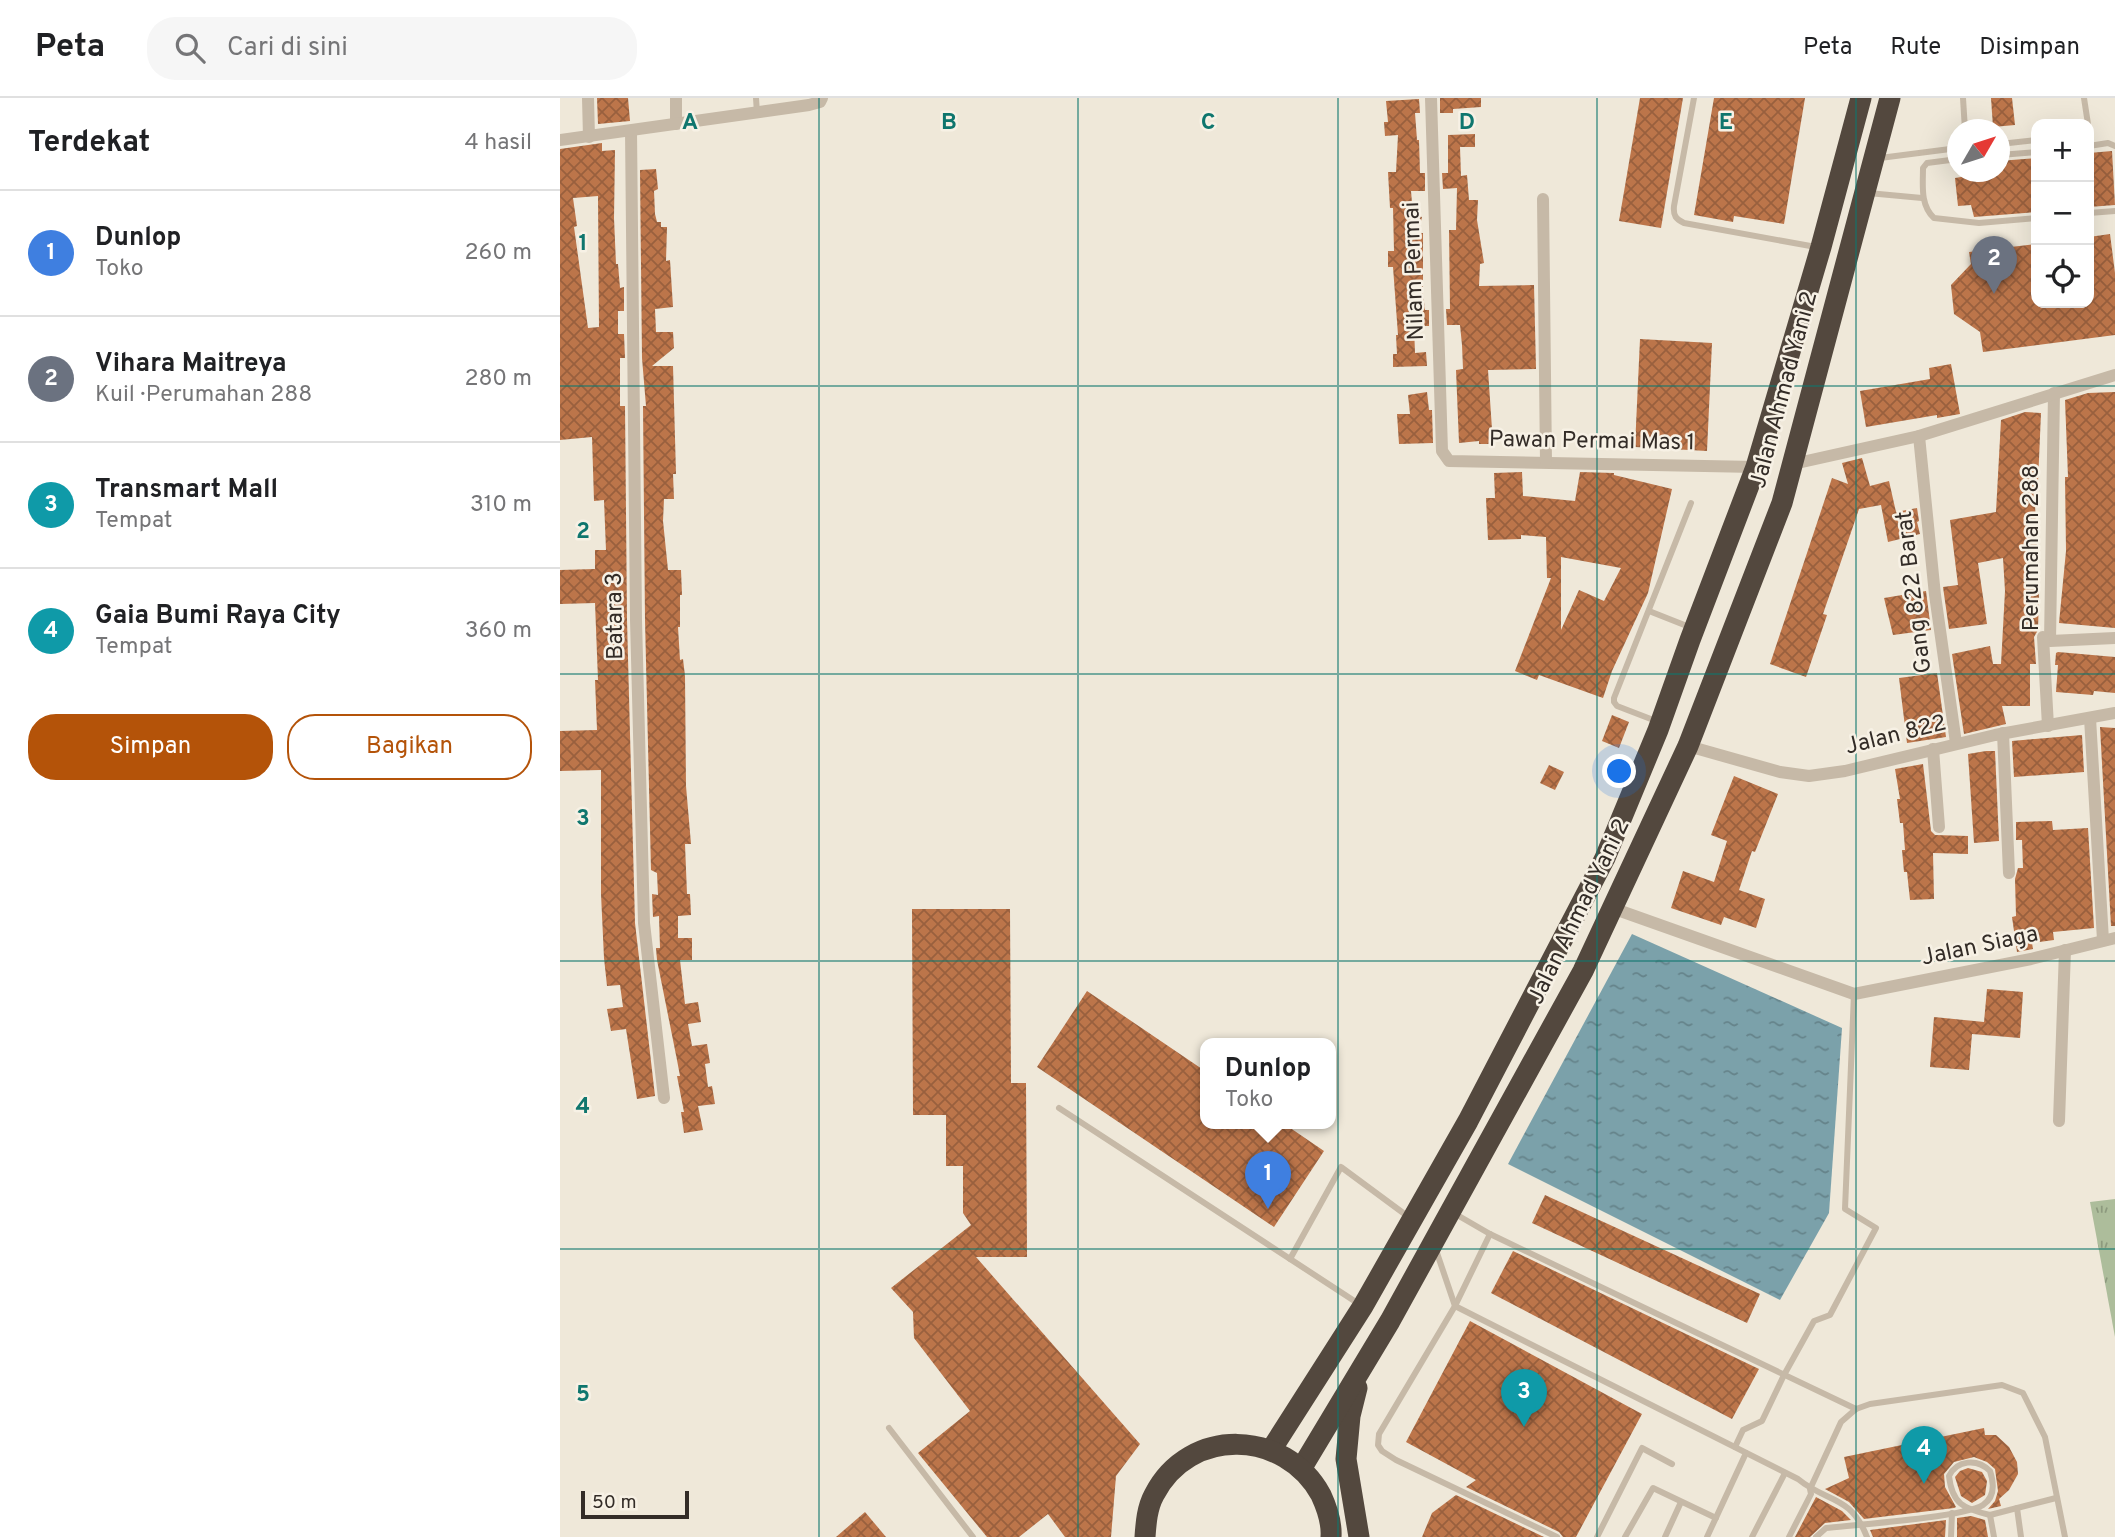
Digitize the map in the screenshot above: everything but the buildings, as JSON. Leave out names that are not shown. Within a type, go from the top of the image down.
[{"type":"highway","name":"Jalan Ahmad Yani 2","points":[[1272,1450],[1363,1306],[1468,1121],[1605,858],[1661,723],[1756,467],[1821,247],[1861,98]]},
{"type":"highway","name":"Jalan Ahmad Yani 2","points":[[1301,1469],[1451,1212],[1583,971],[1688,747],[1782,503],[1890,98]]},
{"type":"highway","points":[[1359,1537],[1346,1459],[1350,1416],[1360,1372]]},
{"type":"highway","points":[[1145,1537],[1147,1517],[1154,1495],[1167,1476],[1184,1461],[1204,1450],[1226,1444],[1249,1444],[1272,1450],[1301,1469],[1315,1484],[1326,1506],[1331,1537]]},
{"type":"street","points":[[588,98],[589,136]]},
{"type":"street","points":[[676,98],[677,124]]},
{"type":"street","name":"Nilam Permai","points":[[1431,98],[1443,442]]},
{"type":"street","points":[[560,140],[757,113],[819,100]]},
{"type":"street","name":"Batara 3","points":[[631,131],[636,620],[644,923],[664,1098]]},
{"type":"street","points":[[1543,199],[1546,462]]},
{"type":"street","points":[[1793,464],[1919,436],[2115,375]]},
{"type":"street","name":"Perumahan 288","points":[[2054,393],[2050,642],[2115,638]]},
{"type":"street","name":"Gang 822 Barat","points":[[1919,436],[1935,595],[1956,743]]},
{"type":"street","name":"Pawan Permai Mas 1","points":[[1443,442],[1442,451],[1449,461],[1756,467]]},
{"type":"street","points":[[2043,637],[2048,726]]},
{"type":"street","name":"Jalan 822","points":[[1688,747],[1780,772],[1809,776],[1845,771],[2003,733],[2115,713]]},
{"type":"street","points":[[2090,718],[2109,939]]},
{"type":"street","points":[[2003,733],[2009,873]]},
{"type":"street","points":[[1933,749],[1939,828]]},
{"type":"street","points":[[1612,908],[1854,994]]},
{"type":"street","name":"Jalan Siaga","points":[[1854,994],[1955,975],[2109,939]]},
{"type":"street","points":[[2059,1121],[2065,950]]},
{"type":"lane","points":[[756,98],[757,113]]},
{"type":"lane","points":[[1694,98],[1673,213],[1677,219],[1685,223],[1821,247]]},
{"type":"lane","points":[[1964,98],[1965,119]]},
{"type":"lane","points":[[2084,98],[2087,119]]},
{"type":"lane","points":[[2010,143],[2031,141]]},
{"type":"lane","points":[[2094,145],[2108,143],[2115,146]]},
{"type":"lane","points":[[1875,159],[1947,149]]},
{"type":"lane","points":[[2010,154],[2031,152]]},
{"type":"lane","points":[[1947,160],[1927,163],[1923,168],[1923,198],[1930,214],[1941,220],[1979,223],[2031,218]]},
{"type":"lane","points":[[1866,193],[1923,198]]},
{"type":"lane","points":[[2094,213],[2115,211]]},
{"type":"lane","points":[[1661,723],[1617,706],[1614,702],[1691,503]]},
{"type":"lane","points":[[1649,611],[1694,629]]},
{"type":"lane","points":[[1735,1447],[1743,1430],[1762,1421],[1814,1321],[1830,1315],[1876,1228],[1845,1209],[1854,994]]},
{"type":"lane","points":[[1059,1108],[1363,1306]]},
{"type":"lane","points":[[1290,1259],[1341,1167],[1412,1219]]},
{"type":"lane","points":[[1451,1212],[1490,1234],[1856,1409]]},
{"type":"lane","points":[[1490,1234],[1455,1306],[1380,1434],[1378,1445],[1396,1460],[1557,1537]]},
{"type":"lane","points":[[1434,1242],[1455,1306],[1735,1447],[1810,1489],[1831,1496],[1851,1509],[1867,1537]]},
{"type":"lane","points":[[1789,1537],[1842,1422],[1856,1409],[1870,1404],[2002,1385],[2023,1393],[2045,1437],[2065,1537]]},
{"type":"lane","points":[[889,1428],[973,1537]]},
{"type":"lane","points":[[1597,1537],[1642,1448],[1672,1464]]},
{"type":"lane","points":[[1707,1537],[1746,1453]]},
{"type":"lane","points":[[1816,1537],[1826,1528],[1952,1513],[1963,1511],[1975,1509],[1984,1505],[1990,1498],[1993,1487],[1990,1471],[1978,1463],[1965,1462],[1952,1470],[1949,1476],[1954,1497],[1965,1508],[1972,1510],[1979,1513],[1990,1515],[2056,1498]]},
{"type":"lane","points":[[1752,1537],[1785,1473]]},
{"type":"lane","points":[[1625,1537],[1653,1488],[1716,1518]]},
{"type":"lane","points":[[1665,1537],[1681,1502]]},
{"type":"lane","points":[[2017,1508],[2021,1537]]},
{"type":"lane","points":[[1951,1537],[1952,1513]]},
{"type":"lane","points":[[1990,1515],[1994,1537]]},
{"type":"green space","points":[[2115,1199],[2115,1337],[2090,1202]]},
{"type":"water","points":[[1632,934],[1842,1028],[1829,1213],[1780,1300],[1508,1164]]},
{"type":"place","name":"Vihara Maitreya","points":[[1994,294]]},
{"type":"place","name":"Dunlop","points":[[1268,1209]]},
{"type":"place","name":"Transmart Mall","points":[[1524,1427]]},
{"type":"place","name":"Gaia Bumi Raya City","points":[[1924,1484]]}]
